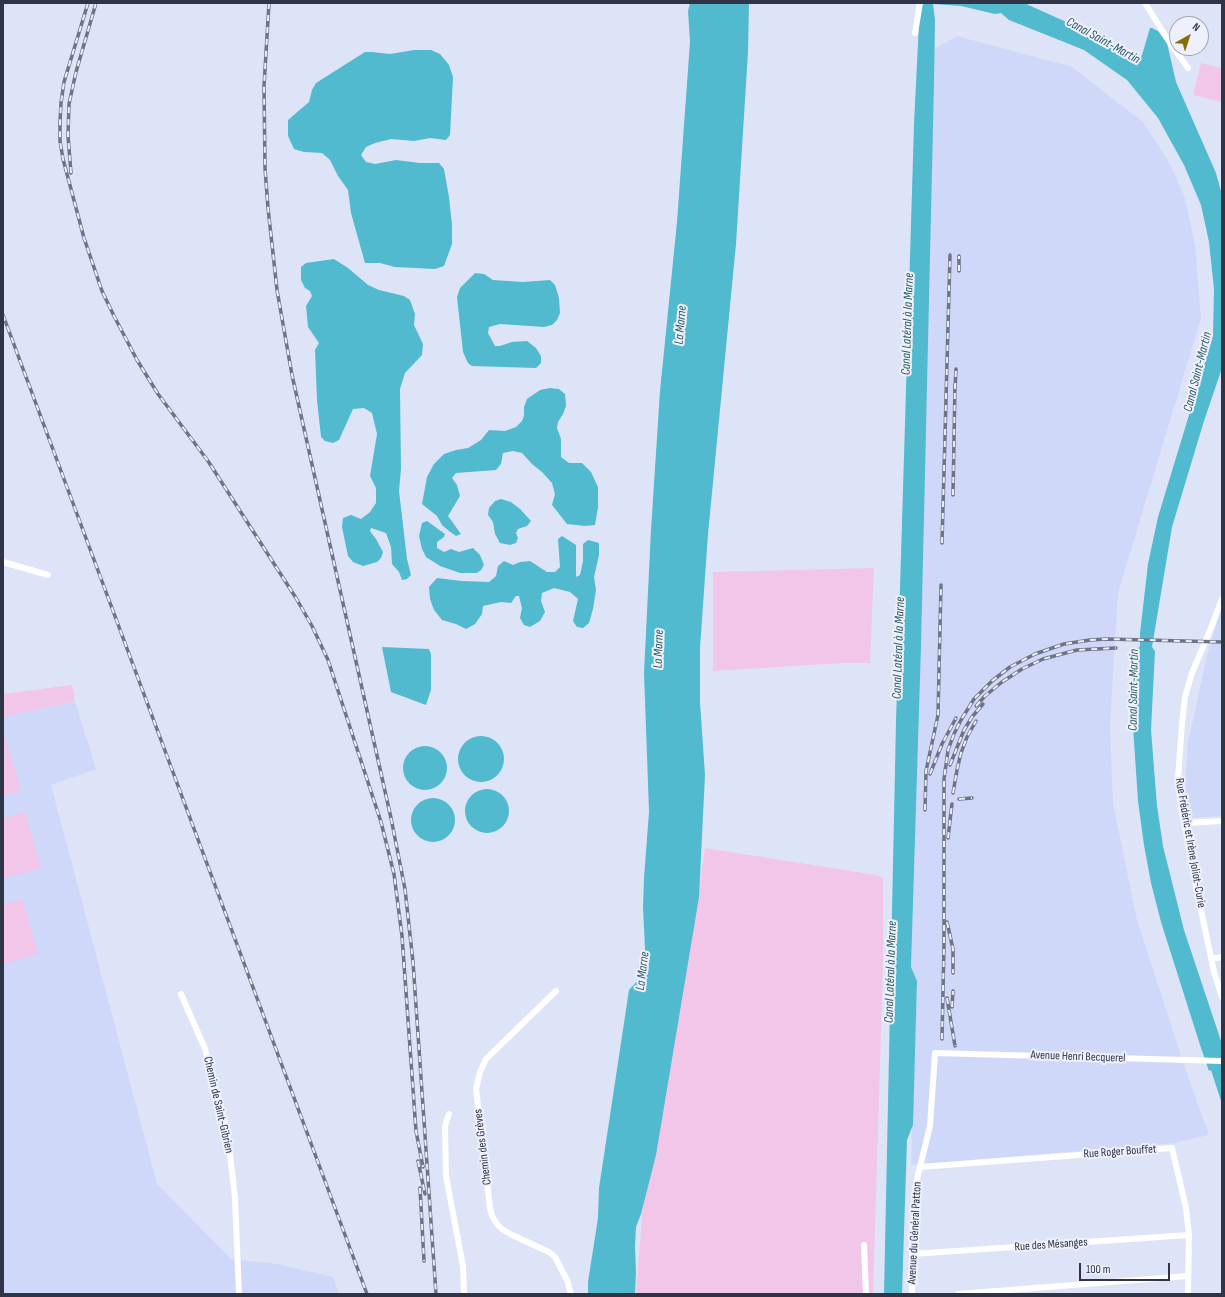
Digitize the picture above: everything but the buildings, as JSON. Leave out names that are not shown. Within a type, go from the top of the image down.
[{"type":"street","points":[[1145,3],[1170,43],[1188,68]]},
{"type":"street","points":[[915,33],[920,4]]},
{"type":"street","points":[[3,562],[48,575]]},
{"type":"street","name":"Rue Frédéric et Irène Joliot-Curie","points":[[1222,599],[1192,673],[1185,697],[1178,779],[1211,959],[1222,997]]},
{"type":"street","points":[[1185,823],[1222,821]]},
{"type":"street","points":[[1211,959],[1222,957]]},
{"type":"street","name":"Chemin des Grèves","points":[[556,991],[486,1060],[480,1072],[476,1089],[492,1216],[502,1229],[549,1252],[555,1257],[567,1280],[571,1294]]},
{"type":"street","name":"Chemin de Saint-Gibrien","points":[[181,994],[205,1050],[225,1123],[235,1198],[239,1294]]},
{"type":"street","name":"Avenue Henri Becquerel","points":[[935,1053],[1222,1061]]},
{"type":"street","name":"Avenue du Général Patton","points":[[912,1294],[914,1202],[916,1183],[930,1126],[935,1053]]},
{"type":"street","points":[[449,1114],[445,1126],[446,1176],[463,1266],[464,1294]]},
{"type":"street","name":"Rue Roger Bouffet","points":[[920,1167],[1172,1148],[1186,1208],[1189,1235],[1188,1294]]},
{"type":"street","name":"Rue des Mésanges","points":[[912,1254],[1189,1235]]},
{"type":"street","points":[[864,1245],[866,1294]]},
{"type":"street","points":[[958,1294],[1188,1276]]},
{"type":"shaded area","points":[[957,36],[1072,67],[1143,122],[1170,164],[1185,198],[1195,245],[1201,318],[1118,593],[1110,727],[1113,803],[1137,920],[1184,1065],[1209,1135],[1174,1143],[911,1165],[917,981],[911,967],[921,647],[934,49]]},
{"type":"shaded area","points":[[1201,63],[1222,68],[1222,102],[1193,95]]},
{"type":"shaded area","points":[[874,568],[870,663],[843,663],[713,671],[713,572]]},
{"type":"shaded area","points":[[1222,605],[1222,816],[1188,818],[1185,782],[1188,743],[1207,656]]},
{"type":"shaded area","points":[[72,685],[75,701],[3,717],[3,694]]},
{"type":"shaded area","points":[[75,701],[96,769],[51,785],[157,1184],[231,1259],[277,1264],[333,1277],[339,1294],[4,1294],[3,1292],[3,717]]},
{"type":"shaded area","points":[[3,731],[21,790],[3,796]]},
{"type":"shaded area","points":[[25,812],[41,868],[3,879],[3,818]]},
{"type":"shaded area","points":[[705,848],[876,875],[883,878],[883,964],[873,1294],[636,1294],[644,1192],[698,899]]},
{"type":"shaded area","points":[[22,899],[38,954],[3,964],[3,904]]},
{"type":"water","name":"La Marne","points":[[690,3],[749,3],[748,52],[736,244],[708,534],[700,648],[700,702],[705,775],[699,897],[656,1155],[641,1214],[636,1227],[635,1294],[588,1294],[588,1282],[598,1218],[599,1188],[629,990],[638,980],[638,967],[645,949],[643,907],[649,812],[644,673],[660,391],[677,222],[690,42],[688,11]]},
{"type":"water","points":[[890,3],[1024,3],[1082,29],[1135,59],[1140,58],[1142,55],[1150,28],[1158,31],[1167,43],[1176,82],[1216,173],[1222,195],[1222,368],[1204,421],[1172,527],[1152,647],[1155,651],[1151,730],[1157,806],[1163,846],[1184,930],[1222,1044],[1222,1104],[1211,1070],[1209,1071],[1200,1045],[1161,922],[1151,883],[1138,801],[1133,727],[1137,650],[1140,646],[1140,633],[1148,564],[1158,517],[1213,336],[1214,289],[1209,242],[1201,205],[1184,165],[1158,118],[1127,80],[1084,50],[1009,20],[1001,13],[995,14],[961,6],[933,4],[935,20],[934,83],[921,647],[911,967],[917,981],[913,1125],[907,1140],[902,1294],[884,1294],[896,721],[914,124],[921,4]]},
{"type":"water","points":[[414,50],[431,50],[440,54],[449,65],[453,77],[450,135],[446,140],[430,138],[414,141],[391,139],[366,147],[361,155],[366,162],[375,164],[396,160],[420,163],[439,163],[444,169],[452,225],[452,244],[444,266],[435,269],[395,267],[380,263],[365,263],[351,213],[348,190],[338,176],[330,160],[322,153],[304,152],[294,149],[288,136],[288,120],[309,102],[312,90],[316,83],[365,52],[390,54]]},
{"type":"water","points":[[334,259],[348,268],[368,285],[379,290],[404,296],[410,300],[415,314],[414,325],[423,344],[422,355],[405,373],[400,389],[401,469],[399,491],[407,559],[411,575],[407,579],[402,580],[399,572],[392,564],[391,547],[386,533],[371,528],[370,531],[383,552],[381,558],[377,562],[363,566],[353,562],[348,556],[342,527],[343,518],[351,515],[361,519],[370,512],[376,503],[376,488],[370,476],[377,434],[372,413],[364,408],[353,409],[339,440],[333,443],[325,441],[321,437],[317,400],[315,350],[319,343],[308,327],[306,306],[312,296],[310,291],[305,288],[301,280],[301,267],[306,263]]},
{"type":"water","points":[[475,273],[484,274],[493,280],[523,282],[550,280],[555,285],[559,298],[560,313],[557,320],[552,325],[544,327],[500,324],[489,327],[488,333],[495,346],[512,342],[527,341],[536,348],[541,356],[541,363],[536,368],[472,366],[468,363],[463,352],[457,297],[460,288]]},
{"type":"water","points":[[550,388],[559,389],[565,394],[566,406],[558,422],[557,428],[561,439],[561,457],[569,463],[582,463],[591,472],[598,487],[598,507],[595,525],[585,526],[567,524],[552,505],[555,494],[552,483],[522,453],[513,451],[503,453],[501,464],[496,470],[456,473],[452,478],[457,485],[460,496],[448,516],[461,534],[456,536],[442,525],[437,516],[422,504],[427,477],[434,464],[444,454],[468,448],[481,440],[489,430],[505,431],[516,427],[522,421],[524,416],[524,407],[527,399],[540,390]]},
{"type":"water","points":[[501,499],[511,502],[531,521],[527,526],[518,529],[516,533],[518,538],[516,543],[510,545],[500,543],[495,534],[493,522],[488,515],[489,508],[495,501]]},
{"type":"water","points":[[427,521],[445,534],[444,537],[437,542],[437,548],[444,552],[451,549],[459,552],[473,548],[480,555],[484,565],[481,570],[477,573],[460,573],[440,566],[426,557],[422,549],[419,536],[422,523]]},
{"type":"water","points":[[562,536],[576,545],[576,577],[580,575],[583,561],[583,544],[588,540],[599,543],[599,555],[594,577],[596,590],[593,609],[589,623],[583,628],[577,627],[573,621],[578,599],[570,592],[554,588],[542,593],[541,601],[545,612],[540,621],[530,627],[524,625],[520,618],[522,608],[519,596],[516,596],[511,603],[501,602],[483,606],[482,614],[475,624],[466,629],[442,620],[434,610],[430,599],[429,587],[437,578],[489,582],[496,576],[498,566],[504,561],[513,565],[520,562],[530,561],[547,572],[555,572],[560,567],[558,539]]},
{"type":"water","points":[[382,647],[429,649],[431,654],[431,690],[426,705],[391,692]]},
{"type":"water","points":[[481,736],[494,740],[500,746],[504,759],[500,772],[494,778],[481,782],[468,778],[462,772],[458,759],[462,746],[468,740]]},
{"type":"water","points":[[425,746],[437,750],[443,756],[447,768],[443,780],[437,786],[425,790],[413,786],[407,780],[403,768],[407,756],[413,750]]},
{"type":"water","points":[[483,789],[491,789],[503,795],[509,807],[509,815],[503,827],[491,833],[483,833],[471,827],[465,815],[465,807],[471,795]]},
{"type":"water","points":[[433,798],[445,802],[451,808],[455,820],[451,832],[445,838],[433,842],[421,838],[415,832],[411,820],[415,808],[421,802]]},
{"type":"railway","points":[[88,3],[64,82],[60,122],[60,141],[63,159],[84,238],[102,291],[137,360],[158,394],[208,461],[296,598],[312,626],[328,660],[381,822],[394,874],[402,936],[416,1131],[423,1167]]},
{"type":"railway","points":[[71,173],[68,136],[69,104],[76,72],[96,3]]},
{"type":"railway","points":[[269,3],[264,86],[265,168],[277,290],[292,375],[391,818],[405,889],[413,962],[436,1294]]},
{"type":"railway","points":[[942,543],[950,255]]},
{"type":"railway","points":[[959,256],[959,271]]},
{"type":"railway","points":[[3,315],[367,1294]]},
{"type":"railway","points":[[955,389],[956,369]]},
{"type":"railway","points":[[953,495],[955,384]]},
{"type":"railway","points":[[925,810],[926,771],[938,715],[941,585]]},
{"type":"railway","points":[[942,1039],[944,945],[944,779],[948,750],[961,720],[974,699],[992,681],[1010,667],[1035,654],[1064,644],[1107,639],[1222,642]]},
{"type":"railway","points":[[976,706],[985,696],[1002,682],[1022,669],[1043,659],[1077,650],[1116,648]]},
{"type":"railway","points":[[950,765],[964,730],[972,717],[983,704]]},
{"type":"railway","points":[[930,774],[942,744],[956,718]]},
{"type":"railway","points":[[953,793],[961,753],[967,737],[976,721]]},
{"type":"railway","points":[[959,799],[972,798]]},
{"type":"railway","points":[[948,838],[952,804]]},
{"type":"railway","points":[[947,922],[953,949],[953,973]]},
{"type":"railway","points":[[952,1007],[953,991]]},
{"type":"railway","points":[[947,998],[955,1046]]},
{"type":"railway","points":[[418,1161],[425,1194]]},
{"type":"railway","points":[[420,1188],[424,1261]]},
{"type":"water label","name":"Canal Saint-Martin","points":[[1103,41]]},
{"type":"water label","name":"Canal Latéral à la Marne","points":[[908,324]]},
{"type":"water label","name":"Canal Saint-Martin","points":[[1198,372]]},
{"type":"water label","name":"Canal Latéral à la Marne","points":[[899,648]]},
{"type":"water label","name":"Canal Saint-Martin","points":[[1134,690]]},
{"type":"water label","name":"Canal Latéral à la Marne","points":[[891,972]]}]
